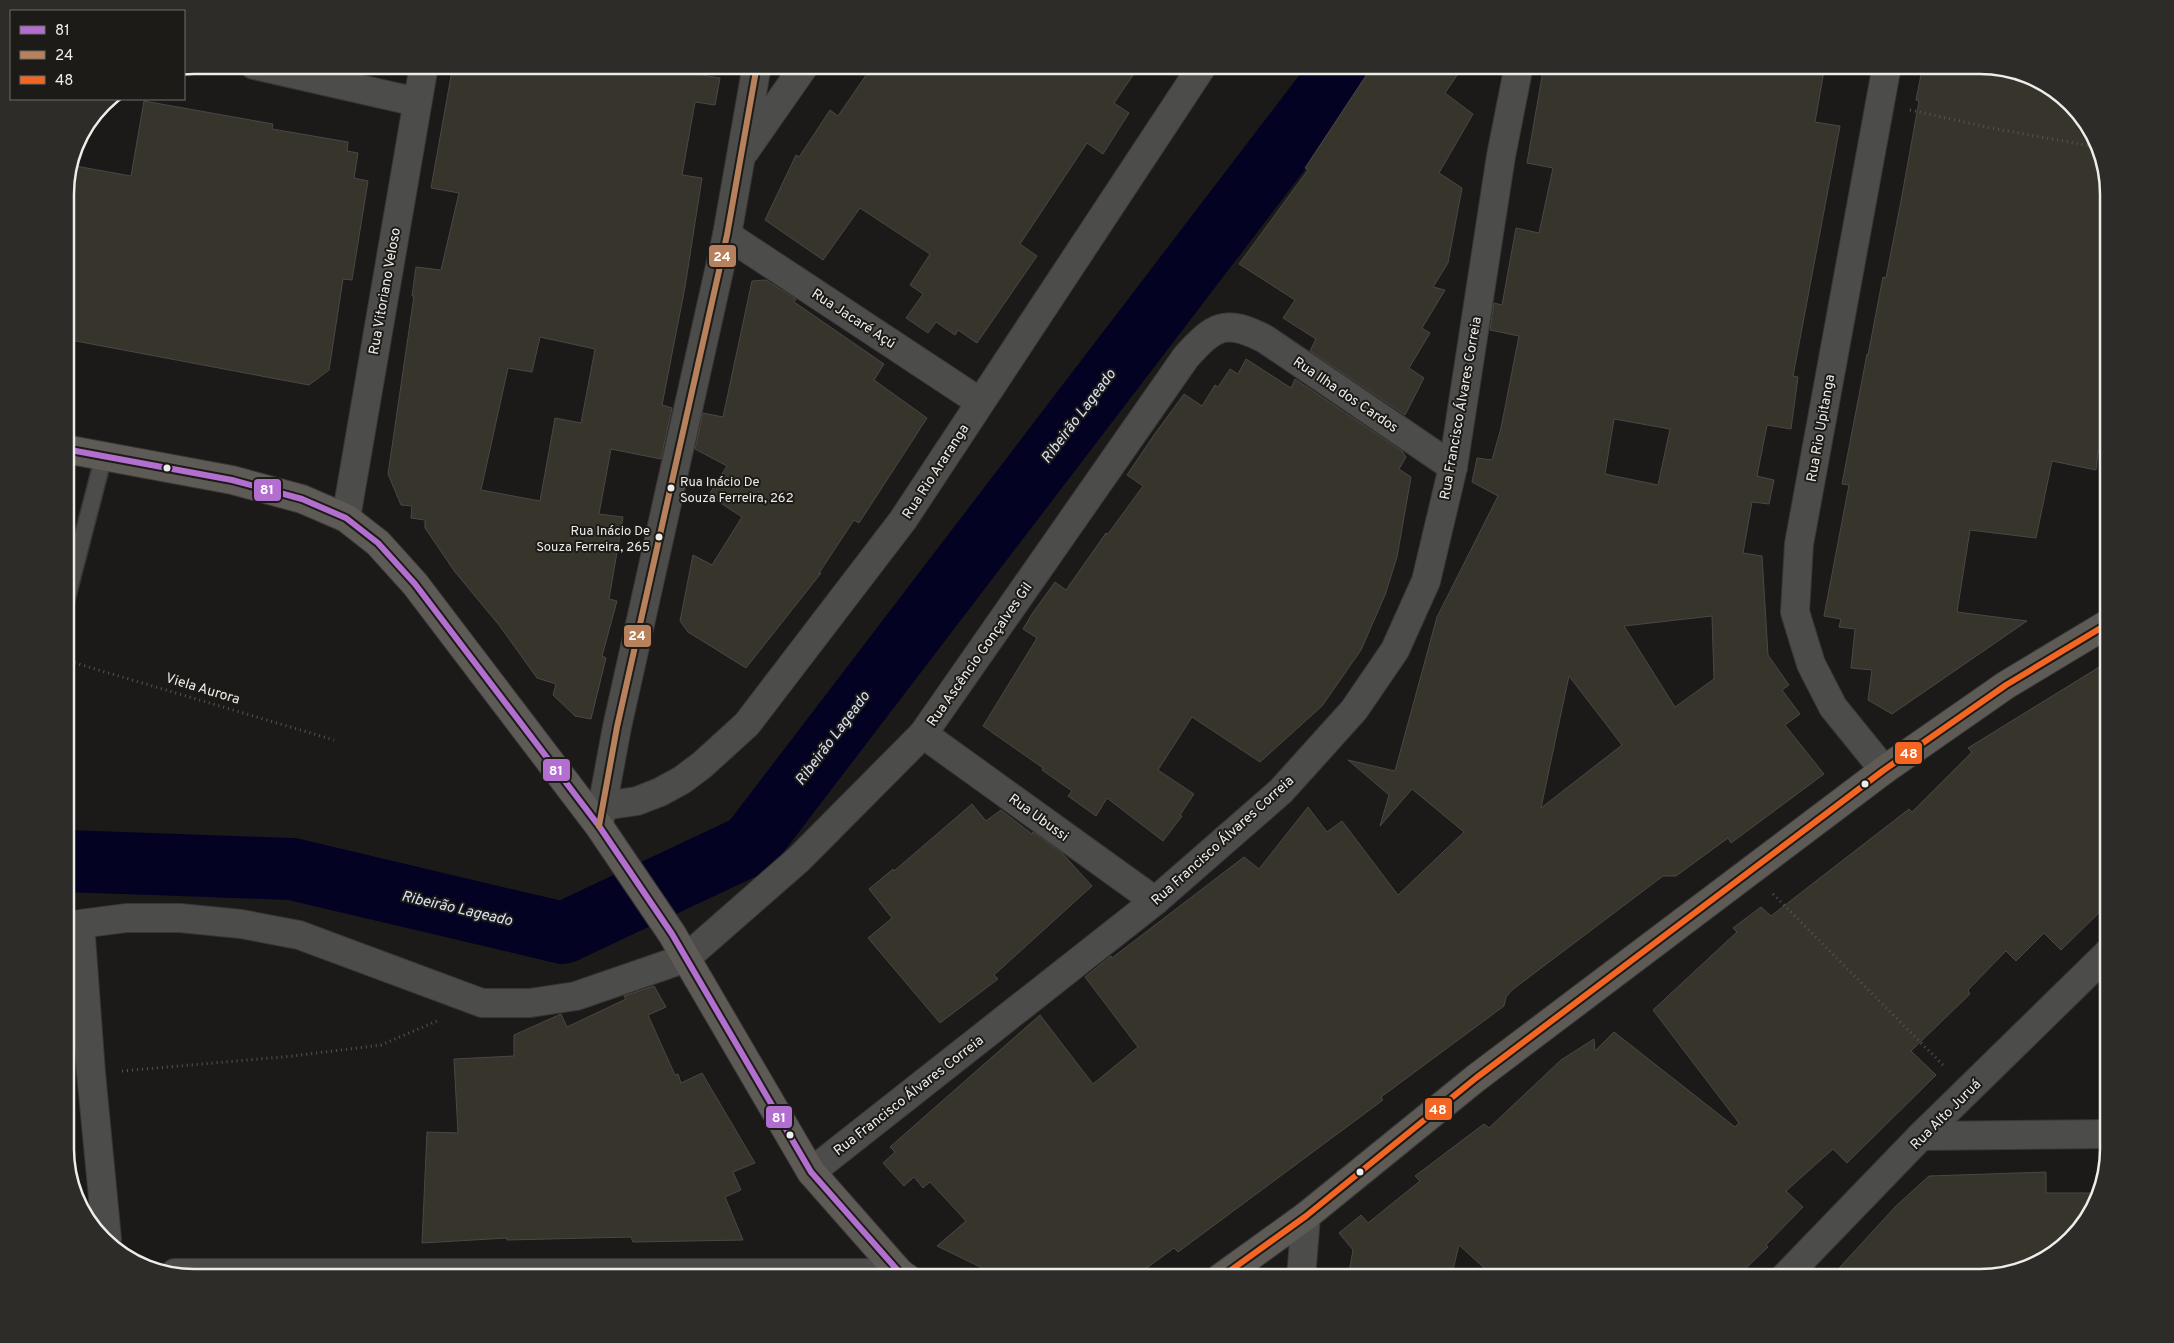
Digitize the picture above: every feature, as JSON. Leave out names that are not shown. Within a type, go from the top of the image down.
[{"type":"main road","points":[[74,451],[232,480],[302,499],[346,518],[378,543],[415,584],[604,825],[672,934],[811,1172],[898,1269]]},
{"type":"main road","points":[[1232,1269],[1306,1216],[1476,1078],[1749,870],[1884,770],[2006,685],[2100,628]]},
{"type":"street","points":[[294,74],[417,102]]},
{"type":"street","name":"Rua Vitoriano Veloso","points":[[346,518],[422,74]]},
{"type":"street","points":[[604,825],[617,727],[727,235],[755,74]]},
{"type":"street","points":[[740,159],[799,74]]},
{"type":"street","name":"Rua Rio Araranga","points":[[604,825],[637,801],[660,792],[682,780],[702,765],[747,724],[902,520],[1197,74]]},
{"type":"street","name":"Rua Francisco Álvares Correia","points":[[811,1172],[1155,901],[1281,791],[1354,710],[1395,650],[1426,581],[1453,466],[1501,156],[1517,74]]},
{"type":"street","name":"Rua Rio Upitanga","points":[[1884,770],[1833,706],[1811,664],[1796,612],[1799,544],[1885,74]]},
{"type":"street","name":"Rua Jacaré Açú","points":[[727,235],[980,402]]},
{"type":"street","name":"Rua Ascêncio Gonçalves Gil","points":[[686,958],[799,859],[923,734],[1186,357],[1204,337],[1219,328],[1235,328]]},
{"type":"street","name":"Rua Ilha dos Cardos","points":[[1235,328],[1251,332],[1265,339],[1453,466]]},
{"type":"street","name":"Rua Ubussi","points":[[923,734],[1155,901]]},
{"type":"street","points":[[106,1231],[91,1073],[80,924],[126,918],[180,918],[241,924],[299,935],[482,1003],[530,1003],[576,996],[686,958]]},
{"type":"street","name":"Rua Alto Juruá","points":[[1793,1269],[1921,1136],[2100,961]]},
{"type":"street","points":[[1921,1136],[2100,1134]]},
{"type":"street","points":[[1301,1269],[1306,1216]]},
{"type":"lane","points":[[74,571],[104,456]]},
{"type":"path","points":[[1880,104],[1996,129],[2090,146]]},
{"type":"path","name":"Viela Aurora","points":[[74,663],[334,740]]},
{"type":"path","points":[[1749,870],[1968,1090]]},
{"type":"path","points":[[74,893],[75,898]]},
{"type":"path","points":[[91,1073],[293,1056],[381,1045],[482,1003]]},
{"type":"building","points":[[451,74],[702,74],[720,78],[715,105],[695,102],[682,175],[702,178],[685,287],[662,405],[672,408],[661,459],[611,449],[599,514],[623,517],[609,599],[617,601],[602,656],[606,658],[591,719],[575,716],[553,695],[556,684],[537,678],[499,625],[455,572],[425,528],[425,520],[411,518],[412,506],[401,505],[388,474],[414,296],[412,296],[416,267],[441,270],[459,193],[431,188]],"holes":[[[540,337],[595,349],[581,423],[555,418],[540,501],[481,490],[508,368],[532,372]]]},
{"type":"building","points":[[867,74],[1134,74],[1114,103],[1129,113],[1103,154],[1087,143],[1020,244],[1037,256],[977,343],[958,330],[955,335],[936,322],[928,333],[906,318],[923,294],[910,285],[930,254],[860,208],[823,260],[765,220],[796,155],[799,157],[830,110],[838,116]]},
{"type":"building","points":[[1367,74],[1458,74],[1445,93],[1473,114],[1439,173],[1462,188],[1448,263],[1433,287],[1445,290],[1422,328],[1430,333],[1409,368],[1424,378],[1405,415],[1310,351],[1316,339],[1283,318],[1295,300],[1239,264],[1308,170],[1305,168]]},
{"type":"building","points":[[1542,74],[1823,74],[1815,122],[1840,126],[1793,376],[1798,377],[1791,429],[1767,425],[1757,476],[1774,480],[1769,504],[1752,502],[1743,553],[1762,556],[1768,655],[1789,685],[1782,690],[1800,714],[1785,725],[1824,774],[1731,843],[1728,838],[1676,876],[1663,876],[1512,990],[1506,997],[1504,1006],[1381,1097],[1383,1100],[1178,1252],[1174,1248],[1145,1269],[984,1269],[937,1246],[966,1221],[930,1182],[923,1188],[914,1177],[904,1186],[883,1163],[895,1152],[890,1147],[1040,1015],[1093,1084],[1138,1047],[1085,977],[1111,956],[1112,958],[1244,857],[1259,869],[1308,807],[1327,832],[1342,821],[1398,895],[1464,832],[1412,789],[1380,826],[1389,795],[1348,760],[1395,771],[1437,617],[1498,496],[1472,482],[1477,458],[1492,460],[1501,428],[1519,336],[1490,330],[1494,303],[1502,305],[1516,228],[1539,233],[1553,168],[1527,163]],"holes":[[[1614,419],[1670,429],[1658,485],[1605,474]],[[1712,616],[1714,679],[1675,707],[1624,626]],[[1569,676],[1622,745],[1541,808]]]},
{"type":"building","points":[[1921,74],[1981,74],[2012,78],[2026,83],[2053,98],[2076,121],[2088,140],[2098,170],[2100,185],[2100,452],[2098,452],[2096,470],[2052,461],[2036,538],[1970,530],[1957,612],[2027,621],[1892,714],[1868,700],[1872,670],[1851,668],[1855,629],[1839,627],[1841,619],[1824,616],[1849,485],[1842,484],[1883,277],[1886,278],[1901,201],[1919,101],[1916,100]]},
{"type":"building","points":[[144,101],[273,124],[272,129],[348,142],[347,151],[358,153],[354,178],[368,181],[352,280],[343,279],[329,370],[309,385],[74,341],[74,185],[77,166],[131,176]]},
{"type":"building","points":[[766,280],[796,299],[794,302],[884,364],[874,380],[927,418],[859,523],[854,520],[819,573],[821,573],[746,668],[688,632],[680,621],[693,555],[712,565],[742,517],[713,498],[714,496],[710,493],[727,466],[695,449],[703,413],[723,417],[752,281]]},
{"type":"building","points":[[1246,359],[1291,388],[1295,379],[1402,451],[1406,457],[1399,469],[1411,477],[1397,557],[1385,595],[1361,650],[1322,706],[1260,762],[1192,717],[1158,770],[1194,794],[1180,815],[1182,816],[1163,841],[1107,798],[1096,816],[1068,796],[1072,791],[983,726],[1037,638],[1023,629],[1032,614],[1055,582],[1066,590],[1106,533],[1108,534],[1143,486],[1127,475],[1154,435],[1184,394],[1202,406],[1215,385],[1218,387],[1230,369],[1238,374]]},
{"type":"building","points":[[2100,667],[2100,912],[2061,950],[2044,933],[2016,961],[2006,951],[1968,990],[1970,994],[1911,1051],[1936,1075],[1847,1163],[1833,1149],[1786,1191],[1803,1207],[1766,1245],[1768,1247],[1745,1269],[1485,1269],[1459,1245],[1453,1269],[1350,1269],[1353,1250],[1339,1233],[1361,1215],[1368,1223],[1420,1181],[1415,1176],[1484,1124],[1489,1128],[1561,1060],[1594,1039],[1595,1051],[1614,1032],[1735,1127],[1739,1123],[1653,1010],[1737,932],[1733,928],[1761,907],[1771,916],[1909,809],[1912,812],[1972,752],[1968,748]]},
{"type":"building","points":[[972,804],[986,821],[1001,810],[1032,834],[1033,832],[1062,853],[1092,886],[994,975],[998,979],[940,1023],[868,938],[892,918],[869,889],[893,869],[894,871]]},
{"type":"building","points":[[654,986],[666,1007],[648,1015],[675,1075],[678,1074],[681,1083],[702,1073],[755,1163],[733,1172],[741,1190],[725,1197],[743,1240],[633,1242],[631,1237],[507,1240],[507,1238],[422,1243],[427,1132],[458,1133],[454,1059],[514,1056],[514,1035],[561,1014],[567,1027],[626,999],[624,996]]},
{"type":"building","points":[[2046,1172],[2046,1193],[2092,1193],[2076,1222],[2053,1245],[2026,1260],[2012,1265],[1981,1269],[1838,1269],[1896,1206],[1929,1176]]},
{"type":"waterway","name":"Ribeirão Lageado","points":[[74,861],[292,869],[563,933],[750,845],[1339,74]]},
{"type":"transit line","name":"24","points":[[599,826],[617,727],[727,235],[755,74]]},
{"type":"transit line","name":"81","points":[[74,451],[232,480],[302,499],[346,518],[378,543],[415,584],[599,826],[672,934],[811,1172],[896,1269]]},
{"type":"transit line","name":"48","points":[[1232,1269],[1306,1216],[1476,1078],[1884,770],[2006,685],[2100,628]]},
{"type":"place","name":"Rua Inácio De Souza Ferreira, 262","points":[[671,488]]},
{"type":"place","name":"Rua Inácio De Souza Ferreira, 265","points":[[659,537]]}]
